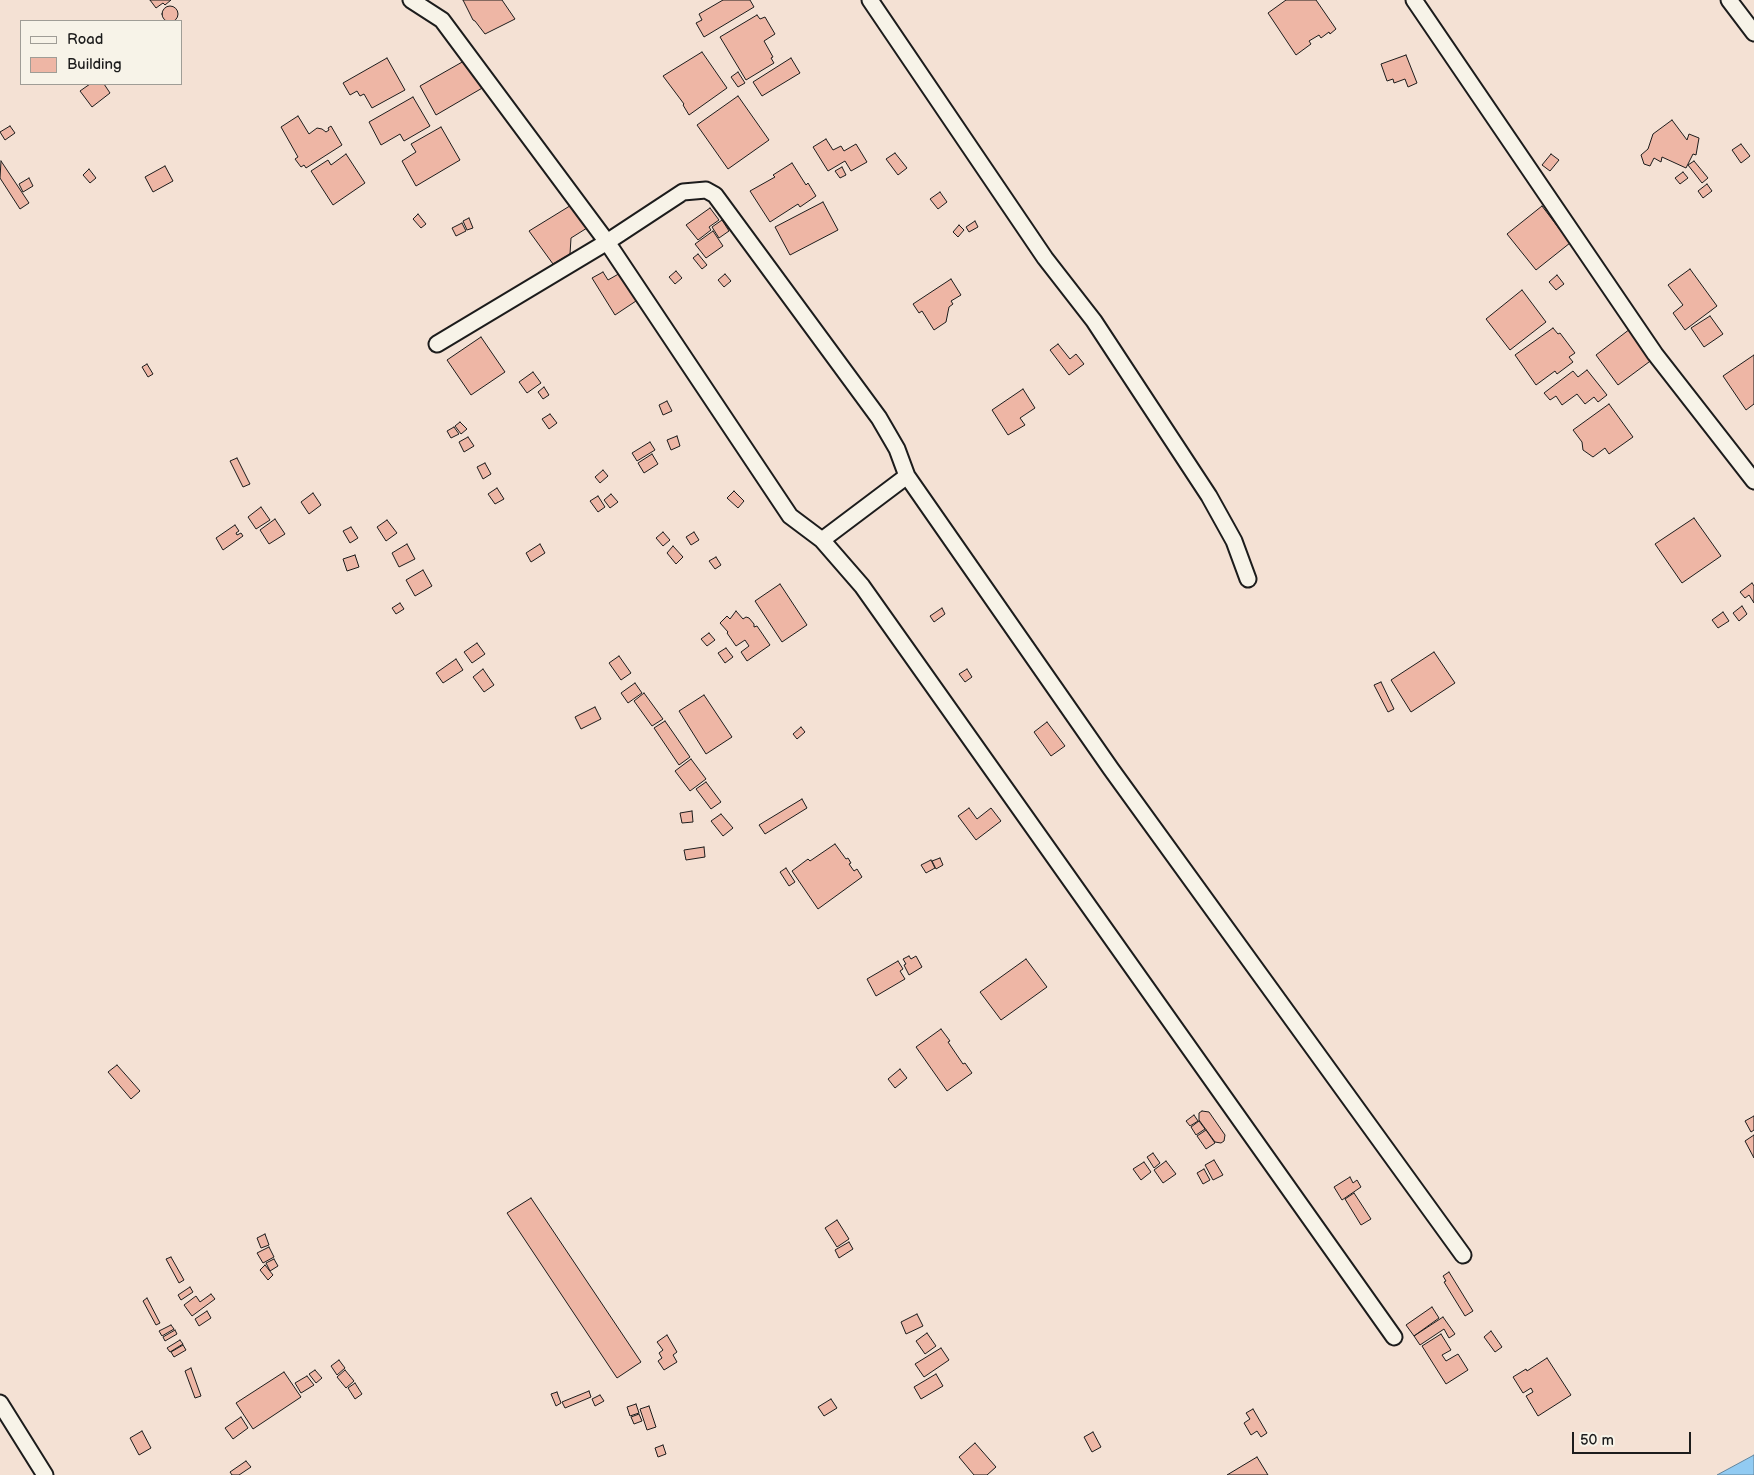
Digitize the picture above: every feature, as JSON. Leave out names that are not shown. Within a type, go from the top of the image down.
[{"type":"street","points":[[411,0],[442,20],[607,242],[790,516],[822,540],[862,586],[1394,1336]]},
{"type":"street","points":[[870,0],[1045,258],[1094,321],[1209,496],[1234,542],[1248,579]]},
{"type":"street","points":[[1414,0],[1655,354],[1754,481]]},
{"type":"street","points":[[1729,0],[1754,33]]},
{"type":"street","points":[[437,344],[607,242],[683,192],[706,190],[715,195],[879,418],[897,449],[907,476],[1111,769],[1463,1254]]},
{"type":"street","points":[[822,540],[907,476]]},
{"type":"street","points":[[0,1404],[45,1475]]},
{"type":"water","points":[[1754,1455],[1754,1475],[1717,1475]]},
{"type":"building","points":[[150,0],[171,0],[165,5],[163,3],[156,8]]},
{"type":"building","points":[[463,0],[502,0],[515,19],[485,34],[473,20]]},
{"type":"building","points":[[723,0],[750,0],[754,7],[704,37],[696,23],[702,20],[699,14]]},
{"type":"building","points":[[1286,0],[1316,0],[1336,29],[1321,38],[1319,35],[1309,41],[1311,44],[1296,55],[1268,13]]},
{"type":"building","points":[[167,6],[173,6],[178,11],[176,20],[164,20],[162,17],[162,11]]},
{"type":"building","points":[[757,15],[760,19],[765,17],[775,34],[764,41],[773,57],[771,58],[774,63],[746,80],[720,37]]},
{"type":"building","points":[[702,52],[727,88],[689,115],[684,104],[663,76]]},
{"type":"building","points":[[1406,55],[1417,83],[1408,87],[1405,79],[1394,83],[1393,79],[1387,81],[1381,64]]},
{"type":"building","points":[[387,58],[405,90],[372,108],[364,94],[360,96],[357,91],[350,95],[343,83]]},
{"type":"building","points":[[791,58],[800,73],[762,96],[753,82]]},
{"type":"building","points":[[464,61],[484,87],[436,115],[420,86]]},
{"type":"building","points":[[738,72],[745,83],[738,87],[731,77]]},
{"type":"building","points":[[89,85],[105,85],[110,93],[92,107],[80,91]]},
{"type":"building","points":[[738,96],[769,140],[728,169],[697,125]]},
{"type":"building","points":[[413,97],[430,126],[404,141],[400,134],[381,145],[369,122]]},
{"type":"building","points":[[298,116],[309,134],[317,128],[326,132],[331,126],[342,145],[306,168],[304,165],[301,167],[295,159],[298,157],[281,127]]},
{"type":"building","points":[[1672,120],[1687,140],[1689,134],[1699,138],[1696,155],[1693,154],[1686,168],[1662,157],[1661,162],[1654,158],[1650,166],[1644,164],[1641,155],[1648,149],[1653,134]]},
{"type":"building","points":[[10,126],[15,133],[5,140],[0,132]]},
{"type":"building","points":[[441,127],[460,160],[416,186],[402,161],[416,152],[411,144]]},
{"type":"building","points":[[826,139],[833,150],[841,146],[844,151],[856,144],[867,162],[851,171],[845,161],[828,171],[813,147]]},
{"type":"building","points":[[1741,144],[1750,156],[1741,163],[1732,150]]},
{"type":"building","points":[[895,153],[907,168],[898,175],[886,159]]},
{"type":"building","points":[[346,154],[365,183],[333,205],[311,171],[328,160],[331,165]]},
{"type":"building","points":[[1551,154],[1559,160],[1550,171],[1542,165]]},
{"type":"building","points":[[1,161],[29,203],[20,209],[0,178]]},
{"type":"building","points":[[1694,161],[1708,178],[1702,183],[1688,165]]},
{"type":"building","points":[[792,163],[806,185],[808,183],[816,196],[800,207],[798,204],[770,222],[750,191],[775,177],[773,175]]},
{"type":"building","points":[[165,166],[173,181],[153,192],[145,177]]},
{"type":"building","points":[[842,167],[846,175],[840,178],[835,171]]},
{"type":"building","points":[[89,169],[96,178],[90,183],[83,175]]},
{"type":"building","points":[[1683,172],[1688,178],[1680,184],[1675,178]]},
{"type":"building","points":[[29,178],[33,186],[23,192],[19,184]]},
{"type":"building","points":[[1707,184],[1712,191],[1703,198],[1698,191]]},
{"type":"building","points":[[940,192],[947,202],[938,209],[930,199]]},
{"type":"building","points":[[823,202],[838,230],[790,255],[775,227]]},
{"type":"building","points":[[573,204],[587,228],[571,238],[570,254],[553,264],[529,231]]},
{"type":"building","points":[[1542,206],[1570,243],[1536,270],[1507,234]]},
{"type":"building","points":[[710,208],[719,220],[709,227],[711,230],[698,240],[686,225]]},
{"type":"building","points":[[418,214],[426,224],[421,228],[413,219]]},
{"type":"building","points":[[469,218],[473,228],[467,230],[463,221]]},
{"type":"building","points":[[722,220],[729,231],[719,238],[712,227]]},
{"type":"building","points":[[975,221],[978,227],[969,232],[966,227]]},
{"type":"building","points":[[462,223],[466,231],[456,236],[452,228]]},
{"type":"building","points":[[959,225],[964,230],[958,237],[953,232]]},
{"type":"building","points":[[713,231],[723,246],[706,258],[695,244]]},
{"type":"building","points":[[698,254],[707,265],[702,269],[693,258]]},
{"type":"building","points":[[1690,269],[1717,306],[1685,330],[1673,313],[1683,305],[1668,285]]},
{"type":"building","points":[[676,271],[682,278],[675,284],[669,277]]},
{"type":"building","points":[[603,272],[608,280],[622,272],[639,299],[615,315],[592,278]]},
{"type":"building","points":[[725,274],[731,281],[724,287],[718,280]]},
{"type":"building","points":[[1557,275],[1564,284],[1556,290],[1549,282]]},
{"type":"building","points":[[951,279],[961,295],[951,301],[953,304],[949,307],[946,322],[934,330],[922,311],[919,313],[913,304]]},
{"type":"building","points":[[1522,290],[1546,322],[1510,350],[1486,319]]},
{"type":"building","points":[[1710,316],[1723,334],[1704,347],[1691,328]]},
{"type":"building","points":[[1553,328],[1558,334],[1560,333],[1575,353],[1569,357],[1573,362],[1557,374],[1555,371],[1536,385],[1515,355]]},
{"type":"building","points":[[1630,329],[1653,359],[1618,385],[1596,355]]},
{"type":"building","points":[[481,337],[505,372],[471,395],[447,360]]},
{"type":"building","points":[[1058,344],[1070,359],[1076,354],[1084,364],[1069,375],[1050,350]]},
{"type":"building","points":[[1754,355],[1754,404],[1746,410],[1723,376]]},
{"type":"building","points":[[147,364],[153,374],[148,377],[142,367]]},
{"type":"building","points":[[1587,370],[1607,395],[1598,402],[1594,397],[1585,404],[1577,394],[1562,405],[1556,396],[1550,400],[1544,393],[1573,371],[1578,377]]},
{"type":"building","points":[[533,372],[541,383],[527,393],[519,382]]},
{"type":"building","points":[[544,387],[549,395],[543,399],[538,392]]},
{"type":"building","points":[[1023,389],[1035,408],[1020,418],[1025,425],[1008,435],[992,410]]},
{"type":"building","points":[[667,401],[672,411],[663,415],[659,405]]},
{"type":"building","points":[[1609,404],[1633,437],[1609,454],[1605,448],[1593,457],[1583,450],[1582,442],[1573,430]]},
{"type":"building","points":[[550,414],[557,423],[549,429],[542,419]]},
{"type":"building","points":[[460,422],[467,429],[461,434],[455,426]]},
{"type":"building","points":[[454,427],[459,434],[451,438],[447,431]]},
{"type":"building","points":[[677,436],[680,446],[671,450],[667,440]]},
{"type":"building","points":[[468,437],[474,446],[464,452],[459,442]]},
{"type":"building","points":[[650,442],[655,450],[637,461],[632,453]]},
{"type":"building","points":[[652,454],[658,464],[644,473],[638,463]]},
{"type":"building","points":[[237,458],[250,484],[243,487],[230,461]]},
{"type":"building","points":[[485,463],[491,474],[483,479],[477,467]]},
{"type":"building","points":[[603,470],[608,476],[600,483],[595,477]]},
{"type":"building","points":[[497,488],[504,499],[495,504],[488,494]]},
{"type":"building","points":[[734,491],[744,501],[738,508],[727,498]]},
{"type":"building","points":[[313,493],[321,505],[309,514],[301,502]]},
{"type":"building","points":[[611,494],[618,502],[610,508],[604,500]]},
{"type":"building","points":[[598,496],[605,507],[598,512],[590,501]]},
{"type":"building","points":[[261,507],[270,520],[256,529],[248,517]]},
{"type":"building","points":[[1694,518],[1721,556],[1682,583],[1655,544]]},
{"type":"building","points":[[275,519],[285,534],[269,544],[260,530]]},
{"type":"building","points":[[387,520],[397,533],[386,541],[377,527]]},
{"type":"building","points":[[235,525],[239,531],[236,533],[237,535],[241,533],[243,536],[223,550],[216,538]]},
{"type":"building","points":[[351,527],[358,538],[350,543],[343,531]]},
{"type":"building","points":[[663,532],[670,540],[663,546],[656,538]]},
{"type":"building","points":[[694,532],[699,540],[691,545],[686,537]]},
{"type":"building","points":[[407,544],[415,559],[399,567],[392,553]]},
{"type":"building","points":[[540,544],[545,553],[531,562],[526,553]]},
{"type":"building","points":[[673,546],[683,557],[676,564],[667,553]]},
{"type":"building","points":[[355,555],[359,567],[347,571],[343,559]]},
{"type":"building","points":[[716,557],[721,565],[715,569],[709,561]]},
{"type":"building","points":[[423,570],[432,586],[415,596],[406,580]]},
{"type":"building","points":[[1752,583],[1754,586],[1754,603],[1749,595],[1745,598],[1740,592]]},
{"type":"building","points":[[780,584],[807,625],[782,642],[755,601]]},
{"type":"building","points":[[400,603],[404,609],[396,614],[392,608]]},
{"type":"building","points":[[1742,606],[1747,614],[1739,621],[1733,613]]},
{"type":"building","points":[[942,608],[945,614],[934,622],[930,616]]},
{"type":"building","points":[[736,611],[743,619],[749,618],[754,627],[757,626],[770,645],[747,661],[741,652],[749,646],[745,640],[736,646],[720,623],[727,616],[730,619]]},
{"type":"building","points":[[1723,612],[1729,621],[1718,628],[1712,620]]},
{"type":"building","points":[[709,633],[715,640],[707,646],[701,639]]},
{"type":"building","points":[[477,643],[485,654],[472,663],[464,652]]},
{"type":"building","points":[[726,648],[733,657],[725,663],[718,653]]},
{"type":"building","points":[[1434,652],[1455,683],[1411,712],[1391,680]]},
{"type":"building","points":[[619,656],[631,673],[621,680],[609,663]]},
{"type":"building","points":[[456,659],[463,670],[443,683],[436,673]]},
{"type":"building","points":[[483,669],[494,685],[484,692],[473,677]]},
{"type":"building","points":[[967,669],[972,677],[965,682],[959,674]]},
{"type":"building","points":[[1381,682],[1394,709],[1388,712],[1374,685]]},
{"type":"building","points":[[635,683],[642,693],[628,703],[621,693]]},
{"type":"building","points":[[644,693],[663,719],[652,726],[634,701]]},
{"type":"building","points":[[704,695],[732,737],[706,754],[679,711]]},
{"type":"building","points":[[595,707],[601,719],[581,729],[575,717]]},
{"type":"building","points":[[665,721],[690,757],[679,765],[654,728]]},
{"type":"building","points":[[1047,722],[1065,746],[1051,756],[1034,732]]},
{"type":"building","points":[[801,727],[805,732],[797,739],[793,734]]},
{"type":"building","points":[[691,759],[706,779],[690,791],[675,771]]},
{"type":"building","points":[[706,782],[721,802],[711,809],[696,789]]},
{"type":"building","points":[[802,799],[807,808],[765,834],[759,825]]},
{"type":"building","points":[[969,808],[977,819],[991,808],[1001,821],[976,840],[958,816]]},
{"type":"building","points":[[692,811],[693,822],[682,823],[680,813]]},
{"type":"building","points":[[721,814],[733,828],[723,836],[711,821]]},
{"type":"building","points":[[835,844],[846,859],[848,858],[851,863],[849,864],[854,871],[857,869],[862,877],[818,909],[792,871],[808,859],[810,861]]},
{"type":"building","points":[[704,847],[705,857],[686,860],[684,850]]},
{"type":"building","points":[[940,858],[943,865],[936,869],[932,861]]},
{"type":"building","points":[[931,860],[935,868],[926,873],[921,865]]},
{"type":"building","points":[[786,868],[795,882],[789,886],[780,872]]},
{"type":"building","points":[[909,956],[911,959],[916,956],[922,967],[909,975],[903,959]]},
{"type":"building","points":[[1026,959],[1047,987],[1001,1020],[980,992]]},
{"type":"building","points":[[898,961],[903,969],[900,971],[905,979],[876,996],[867,979]]},
{"type":"building","points":[[941,1029],[963,1064],[965,1063],[972,1073],[947,1091],[916,1047]]},
{"type":"building","points":[[117,1065],[140,1091],[131,1099],[108,1072]]},
{"type":"building","points":[[900,1069],[907,1078],[895,1088],[888,1079]]},
{"type":"building","points":[[1202,1111],[1209,1112],[1225,1135],[1224,1141],[1221,1143],[1215,1142],[1199,1120],[1199,1113]]},
{"type":"building","points":[[1194,1115],[1198,1121],[1190,1126],[1186,1121]]},
{"type":"building","points":[[1754,1116],[1754,1130],[1751,1132],[1745,1121]]},
{"type":"building","points":[[1199,1121],[1205,1129],[1196,1135],[1191,1127]]},
{"type":"building","points":[[1206,1130],[1215,1143],[1206,1149],[1197,1136]]},
{"type":"building","points":[[1754,1135],[1754,1158],[1745,1141]]},
{"type":"building","points":[[1153,1153],[1160,1163],[1154,1168],[1147,1157]]},
{"type":"building","points":[[1214,1160],[1223,1175],[1213,1180],[1205,1165]]},
{"type":"building","points":[[1166,1161],[1176,1174],[1163,1183],[1154,1170]]},
{"type":"building","points":[[1144,1162],[1151,1172],[1141,1180],[1133,1169]]},
{"type":"building","points":[[1204,1169],[1210,1180],[1203,1184],[1197,1173]]},
{"type":"building","points":[[1350,1177],[1353,1183],[1357,1180],[1361,1187],[1342,1200],[1334,1187]]},
{"type":"building","points":[[1354,1193],[1371,1219],[1361,1225],[1345,1199]]},
{"type":"building","points":[[531,1198],[641,1362],[617,1378],[507,1213]]},
{"type":"building","points":[[837,1220],[849,1239],[837,1247],[825,1228]]},
{"type":"building","points":[[265,1234],[269,1245],[261,1248],[257,1238]]},
{"type":"building","points":[[849,1242],[853,1249],[839,1258],[835,1250]]},
{"type":"building","points":[[269,1247],[274,1257],[263,1263],[257,1253]]},
{"type":"building","points":[[171,1257],[184,1280],[179,1283],[166,1259]]},
{"type":"building","points":[[274,1259],[278,1266],[270,1271],[266,1263]]},
{"type":"building","points":[[265,1265],[273,1275],[268,1280],[260,1270]]},
{"type":"building","points":[[1449,1272],[1473,1311],[1465,1316],[1444,1282],[1446,1281],[1443,1276]]},
{"type":"building","points":[[190,1287],[193,1292],[181,1300],[178,1295]]},
{"type":"building","points":[[211,1294],[215,1299],[192,1316],[184,1305],[196,1296],[200,1302]]},
{"type":"building","points":[[147,1298],[160,1323],[156,1325],[143,1301]]},
{"type":"building","points":[[1432,1307],[1439,1318],[1414,1336],[1406,1325]]},
{"type":"building","points":[[207,1311],[211,1318],[199,1326],[195,1319]]},
{"type":"building","points":[[917,1314],[923,1326],[906,1334],[901,1322]]},
{"type":"building","points":[[1443,1317],[1455,1334],[1449,1338],[1444,1329],[1420,1345],[1414,1336]]},
{"type":"building","points":[[171,1325],[174,1329],[162,1336],[159,1331]]},
{"type":"building","points":[[175,1330],[177,1334],[165,1341],[163,1337]]},
{"type":"building","points":[[1491,1331],[1502,1347],[1495,1352],[1484,1337]]},
{"type":"building","points":[[927,1333],[936,1346],[925,1354],[916,1341]]},
{"type":"building","points":[[1441,1334],[1451,1350],[1442,1355],[1446,1361],[1458,1354],[1468,1370],[1446,1384],[1422,1346]]},
{"type":"building","points":[[667,1335],[677,1352],[673,1355],[677,1362],[664,1370],[658,1361],[662,1358],[659,1353],[663,1350],[657,1342]]},
{"type":"building","points":[[180,1340],[183,1344],[170,1352],[167,1348]]},
{"type":"building","points":[[183,1345],[186,1350],[174,1357],[171,1352]]},
{"type":"building","points":[[941,1348],[949,1360],[924,1377],[915,1364]]},
{"type":"building","points":[[1547,1358],[1571,1395],[1538,1416],[1526,1396],[1533,1392],[1531,1388],[1523,1393],[1513,1377],[1526,1369],[1527,1371]]},
{"type":"building","points":[[339,1360],[345,1368],[337,1375],[331,1366]]},
{"type":"building","points":[[191,1368],[201,1396],[195,1398],[185,1371]]},
{"type":"building","points":[[315,1370],[322,1378],[316,1383],[309,1374]]},
{"type":"building","points":[[345,1370],[354,1381],[346,1388],[337,1377]]},
{"type":"building","points":[[284,1372],[301,1397],[253,1429],[236,1403]]},
{"type":"building","points":[[936,1374],[943,1386],[921,1399],[914,1387]]},
{"type":"building","points":[[307,1376],[314,1385],[301,1393],[295,1383]]},
{"type":"building","points":[[355,1383],[362,1394],[355,1399],[348,1388]]},
{"type":"building","points":[[589,1391],[591,1397],[565,1408],[562,1402]]},
{"type":"building","points":[[557,1392],[561,1403],[556,1406],[551,1394]]},
{"type":"building","points":[[600,1395],[604,1401],[595,1406],[592,1399]]},
{"type":"building","points":[[831,1399],[837,1408],[824,1416],[818,1407]]},
{"type":"building","points":[[636,1404],[639,1413],[630,1416],[627,1407]]},
{"type":"building","points":[[649,1406],[656,1427],[647,1430],[640,1409]]},
{"type":"building","points":[[1253,1409],[1267,1433],[1261,1437],[1257,1431],[1251,1435],[1244,1423],[1250,1419],[1246,1413]]},
{"type":"building","points":[[639,1414],[642,1421],[634,1424],[631,1417]]},
{"type":"building","points":[[241,1417],[248,1428],[233,1439],[225,1428]]},
{"type":"building","points":[[142,1431],[151,1448],[139,1455],[130,1438]]},
{"type":"building","points":[[1093,1432],[1101,1447],[1092,1452],[1084,1437]]},
{"type":"building","points":[[975,1443],[996,1467],[987,1475],[974,1475],[959,1457]]},
{"type":"building","points":[[663,1445],[666,1454],[658,1457],[655,1448]]},
{"type":"building","points":[[1257,1457],[1268,1475],[1227,1475]]},
{"type":"building","points":[[246,1461],[251,1467],[239,1475],[232,1475],[230,1472]]}]
